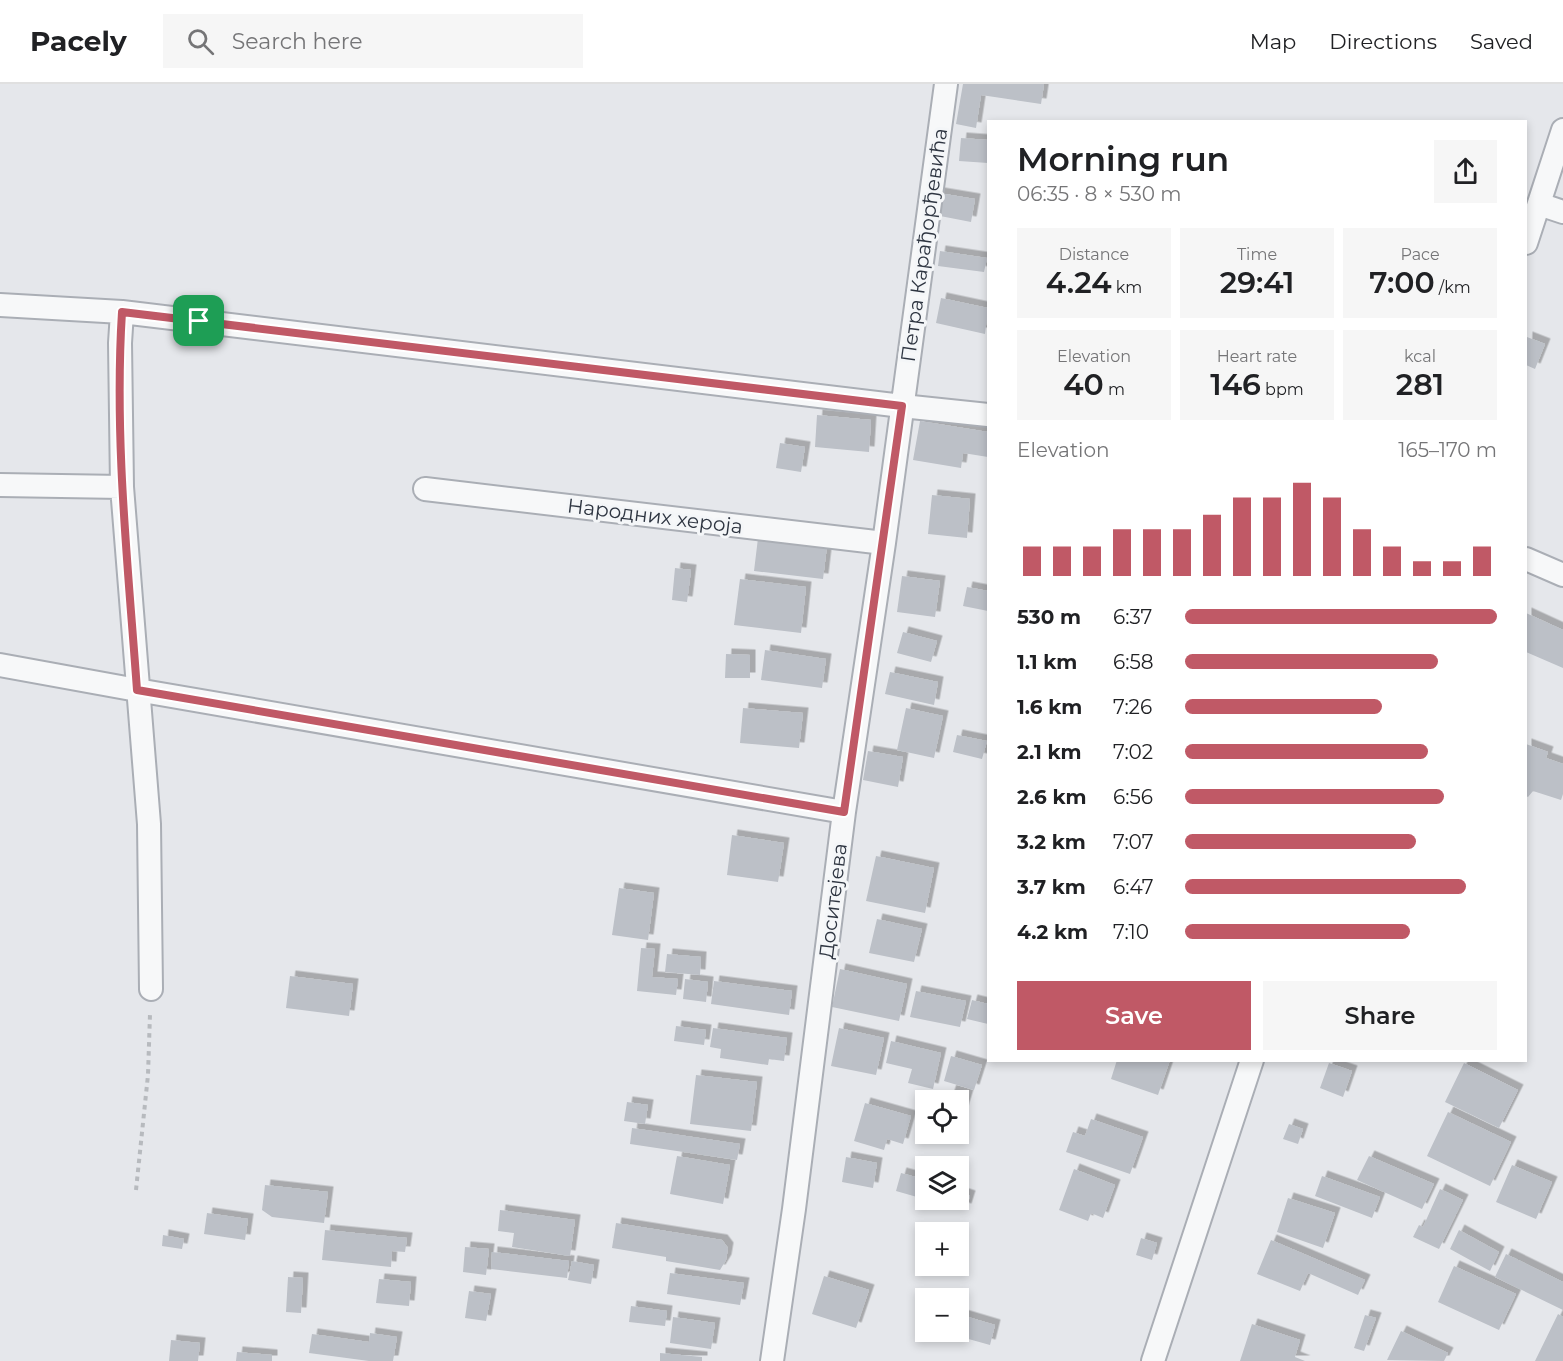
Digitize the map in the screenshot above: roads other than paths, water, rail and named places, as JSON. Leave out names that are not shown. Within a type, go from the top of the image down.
[{"type":"street","name":"Петра Карађорђевића","points":[[902,406],[946,84]]},
{"type":"street","points":[[1527,240],[1563,130]]},
{"type":"street","points":[[1539,204],[1563,212]]},
{"type":"street","points":[[0,305],[122,312],[902,406],[987,414]]},
{"type":"street","points":[[122,312],[120,343],[122,487],[149,824],[151,989]]},
{"type":"street","name":"Доситејева","points":[[772,1361],[794,1209],[844,812],[902,406]]},
{"type":"street","points":[[0,485],[122,487]]},
{"type":"street","name":"Народних хероја","points":[[425,489],[884,543]]},
{"type":"street","points":[[1527,559],[1563,574]]},
{"type":"street","points":[[0,665],[844,812]]},
{"type":"street","points":[[1153,1361],[1251,1062]]}]
